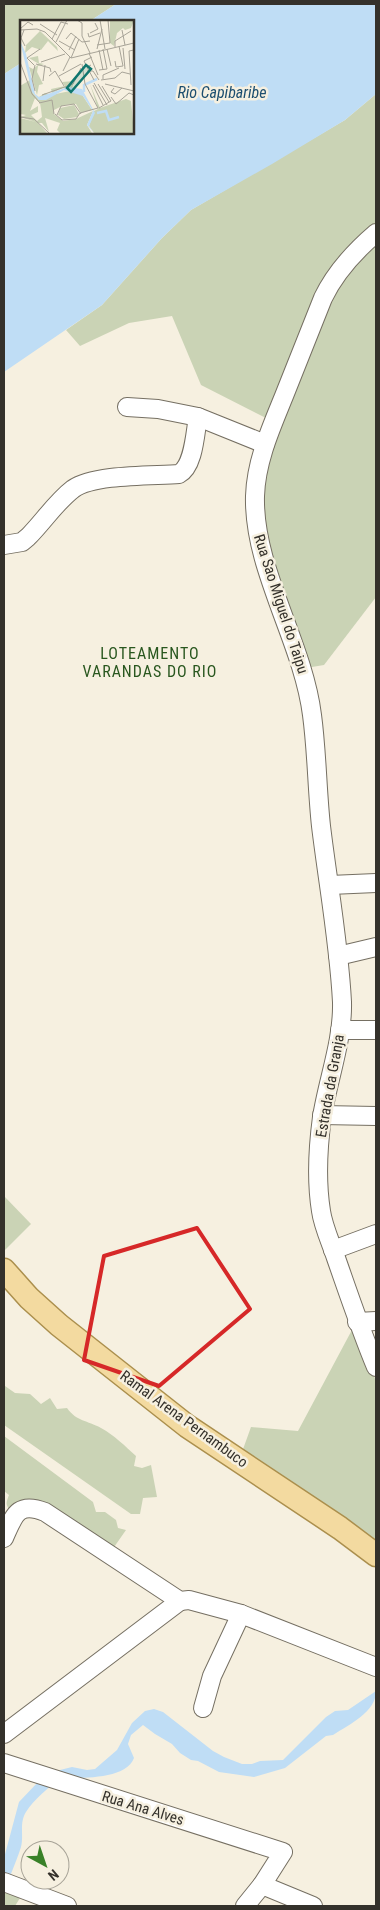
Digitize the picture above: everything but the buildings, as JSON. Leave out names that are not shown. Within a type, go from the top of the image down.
[{"type":"main road","name":"Ramal Arena Pernambuco","points":[[4,1270],[29,1298],[60,1325],[187,1426],[376,1554]]},
{"type":"street","name":"Rua Sao Miguel do Taipu","points":[[330,885],[321,824],[312,713],[304,675],[269,573],[257,530],[255,496],[265,444],[323,298],[330,283],[376,233]]},
{"type":"street","points":[[127,407],[158,409],[198,417],[265,444]]},
{"type":"street","points":[[4,545],[22,542],[67,494],[75,488],[100,479],[179,474],[184,471],[188,467],[191,457],[198,417]]},
{"type":"street","points":[[330,885],[376,883]]},
{"type":"street","name":"Estrada da Granja","points":[[330,885],[342,1004],[340,1030],[322,1115],[318,1188],[321,1214],[357,1322],[376,1367]]},
{"type":"street","points":[[338,956],[376,947]]},
{"type":"street","points":[[340,1030],[376,1030]]},
{"type":"street","points":[[322,1115],[376,1116]]},
{"type":"street","points":[[334,1250],[376,1234]]},
{"type":"street","points":[[357,1322],[376,1321]]},
{"type":"street","points":[[4,1538],[15,1515],[23,1509],[33,1507],[45,1512],[180,1601]]},
{"type":"street","points":[[4,1734],[180,1601],[189,1600],[241,1614],[376,1667]]},
{"type":"street","points":[[203,1708],[212,1676],[241,1614]]},
{"type":"street","name":"Rua Ana Alves","points":[[4,1763],[33,1774],[283,1852],[262,1885]]},
{"type":"street","points":[[8,1884],[66,1906]]},
{"type":"street","points":[[245,1906],[262,1885],[313,1906]]},
{"type":"highlighted area","points":[[197,1228],[250,1309],[159,1386],[84,1360],[104,1256]]},
{"type":"green space","points":[[4,4],[116,4],[92,20],[20,20],[20,64],[4,74]]},
{"type":"green space","points":[[376,94],[376,228],[356,246],[270,420],[201,385],[172,316],[129,323],[80,346],[66,330],[102,305],[162,238],[191,210],[345,120]]},
{"type":"green space","points":[[376,236],[376,597],[324,665],[306,668],[265,554],[260,479],[323,301]]},
{"type":"green space","points":[[4,1196],[31,1224],[4,1251]]},
{"type":"green space","points":[[353,1328],[371,1366],[376,1382],[376,1543],[242,1452],[251,1427],[298,1431]]},
{"type":"green space","points":[[5,1386],[15,1393],[30,1394],[41,1404],[50,1398],[57,1409],[67,1408],[78,1418],[96,1425],[110,1434],[136,1456],[134,1466],[142,1468],[151,1465],[157,1497],[143,1498],[140,1514],[131,1514],[4,1425]]},
{"type":"green space","points":[[4,1436],[93,1502],[96,1512],[105,1512],[116,1520],[118,1528],[126,1530],[112,1550],[64,1516],[11,1511],[7,1504],[9,1495],[4,1491]]},
{"type":"green space","points":[[4,1891],[20,1898],[15,1906],[4,1906]]},
{"type":"water","name":"Rio Capibaribe","points":[[116,4],[376,4],[376,94],[345,120],[191,210],[162,238],[102,305],[4,372],[4,74],[20,64],[20,134],[134,134],[134,20],[92,20]]},
{"type":"water","points":[[376,1691],[372,1705],[354,1722],[333,1735],[326,1736],[285,1768],[254,1777],[219,1772],[198,1761],[191,1760],[180,1753],[172,1744],[143,1725],[131,1735],[128,1744],[134,1758],[129,1765],[112,1774],[59,1778],[29,1807],[23,1820],[20,1850],[4,1895],[4,1858],[19,1802],[39,1781],[56,1771],[72,1767],[87,1770],[95,1769],[117,1750],[132,1723],[145,1711],[154,1709],[163,1712],[213,1751],[242,1764],[252,1764],[260,1761],[283,1760],[326,1717],[335,1711],[348,1710]]},
{"type":"district","name":"LOTEAMENTO VARANDAS DO RIO","points":[[150,662]]}]
